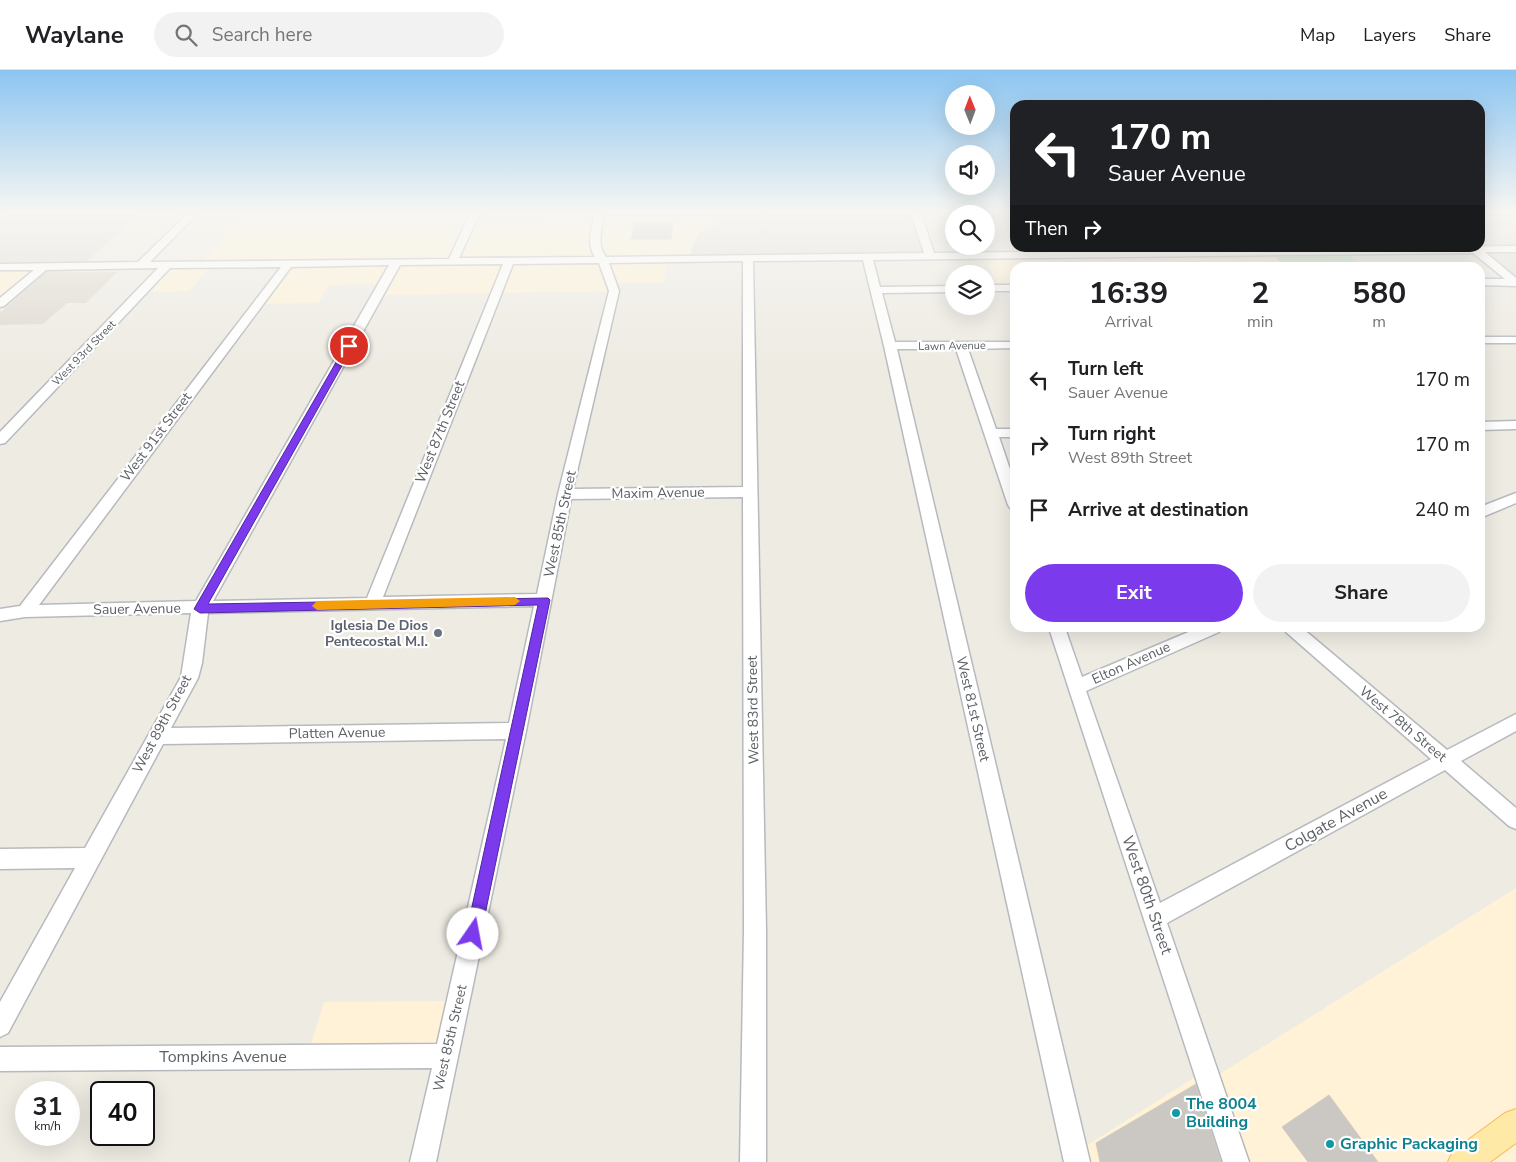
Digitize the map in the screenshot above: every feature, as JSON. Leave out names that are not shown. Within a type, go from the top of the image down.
[{"type":"main road","points":[[1464,1162],[1516,1124]]},
{"type":"street","name":"West 91st Street","points":[[25,611],[288,264]]},
{"type":"street","points":[[0,267],[292,264]]},
{"type":"street","name":"West 89th Street","points":[[0,1025],[189,678],[193,663],[200,609],[395,264]]},
{"type":"street","name":"West 87th Street","points":[[372,604],[508,264]]},
{"type":"street","name":"West 85th Street","points":[[423,1162],[517,731],[565,494],[614,292],[604,264]]},
{"type":"street","name":"West 83rd Street","points":[[748,264],[755,930],[753,1162]]},
{"type":"street","name":"West 81st Street","points":[[869,264],[890,346],[1077,1162]]},
{"type":"street","points":[[1493,264],[1516,282]]},
{"type":"street","name":"West 93rd Street","points":[[0,440],[167,265]]},
{"type":"street","points":[[0,304],[43,267]]},
{"type":"street","points":[[1485,282],[1516,282]]},
{"type":"street","points":[[995,288],[1010,288]]},
{"type":"street","points":[[875,290],[945,289]]},
{"type":"street","points":[[1485,340],[1516,340]]},
{"type":"street","name":"Lawn Avenue","points":[[890,346],[1010,345]]},
{"type":"street","points":[[962,346],[1010,491]]},
{"type":"street","points":[[1485,426],[1516,426]]},
{"type":"street","points":[[990,433],[1010,433]]},
{"type":"street","name":"Maxim Avenue","points":[[565,494],[750,492]]},
{"type":"street","points":[[1485,511],[1516,498]]},
{"type":"street","name":"Sauer Avenue","points":[[0,615],[25,611],[200,609],[544,600]]},
{"type":"street","name":"West 80th Street","points":[[1058,632],[1236,1162]]},
{"type":"street","name":"Elton Avenue","points":[[1077,687],[1205,632]]},
{"type":"street","name":"West 78th Street","points":[[1297,632],[1516,820]]},
{"type":"street","name":"Colgate Avenue","points":[[1155,918],[1516,722]]},
{"type":"street","name":"Platten Avenue","points":[[156,736],[517,731]]},
{"type":"street","points":[[0,859],[90,858]]},
{"type":"street","name":"Tompkins Avenue","points":[[0,1059],[446,1056]]},
{"type":"shaded area","points":[[0,264],[84,264],[82,266],[0,267]]},
{"type":"shaded area","points":[[201,264],[667,264],[665,283],[611,283],[614,291],[378,295],[384,284],[329,285],[318,303],[257,304],[287,264],[212,265],[189,291],[142,292],[167,265]]},
{"type":"shaded area","points":[[988,264],[1010,264],[1010,288],[999,288],[995,279],[995,265]]},
{"type":"shaded area","points":[[1493,264],[1516,264],[1516,282]]},
{"type":"shaded area","points":[[0,267],[43,267],[0,298]]},
{"type":"shaded area","points":[[46,272],[117,272],[86,303],[67,303],[43,324],[0,325],[0,313]]},
{"type":"shaded area","points":[[1516,888],[1516,1162],[1077,1162],[1075,1153],[1206,1070],[1210,1080]]},
{"type":"shaded area","points":[[458,1001],[445,1056],[307,1057],[324,1002]]},
{"type":"building","name":"The 8004 Building","points":[[1196,1084],[1221,1162],[1100,1162],[1096,1143]]},
{"type":"building","name":"Graphic Packaging","points":[[1329,1095],[1378,1162],[1308,1162],[1282,1127]]},
{"type":"slow traffic","points":[[317,606],[515,601]]},
{"type":"place","name":"Iglesia De Dios Pentecostal M.I.","points":[[438,633]]},
{"type":"place","name":"The 8004 Building","points":[[1176,1113]]},
{"type":"place","name":"Graphic Packaging","points":[[1330,1144]]},
{"type":"route","points":[[349,346],[200,609],[544,600],[473,934]]}]
